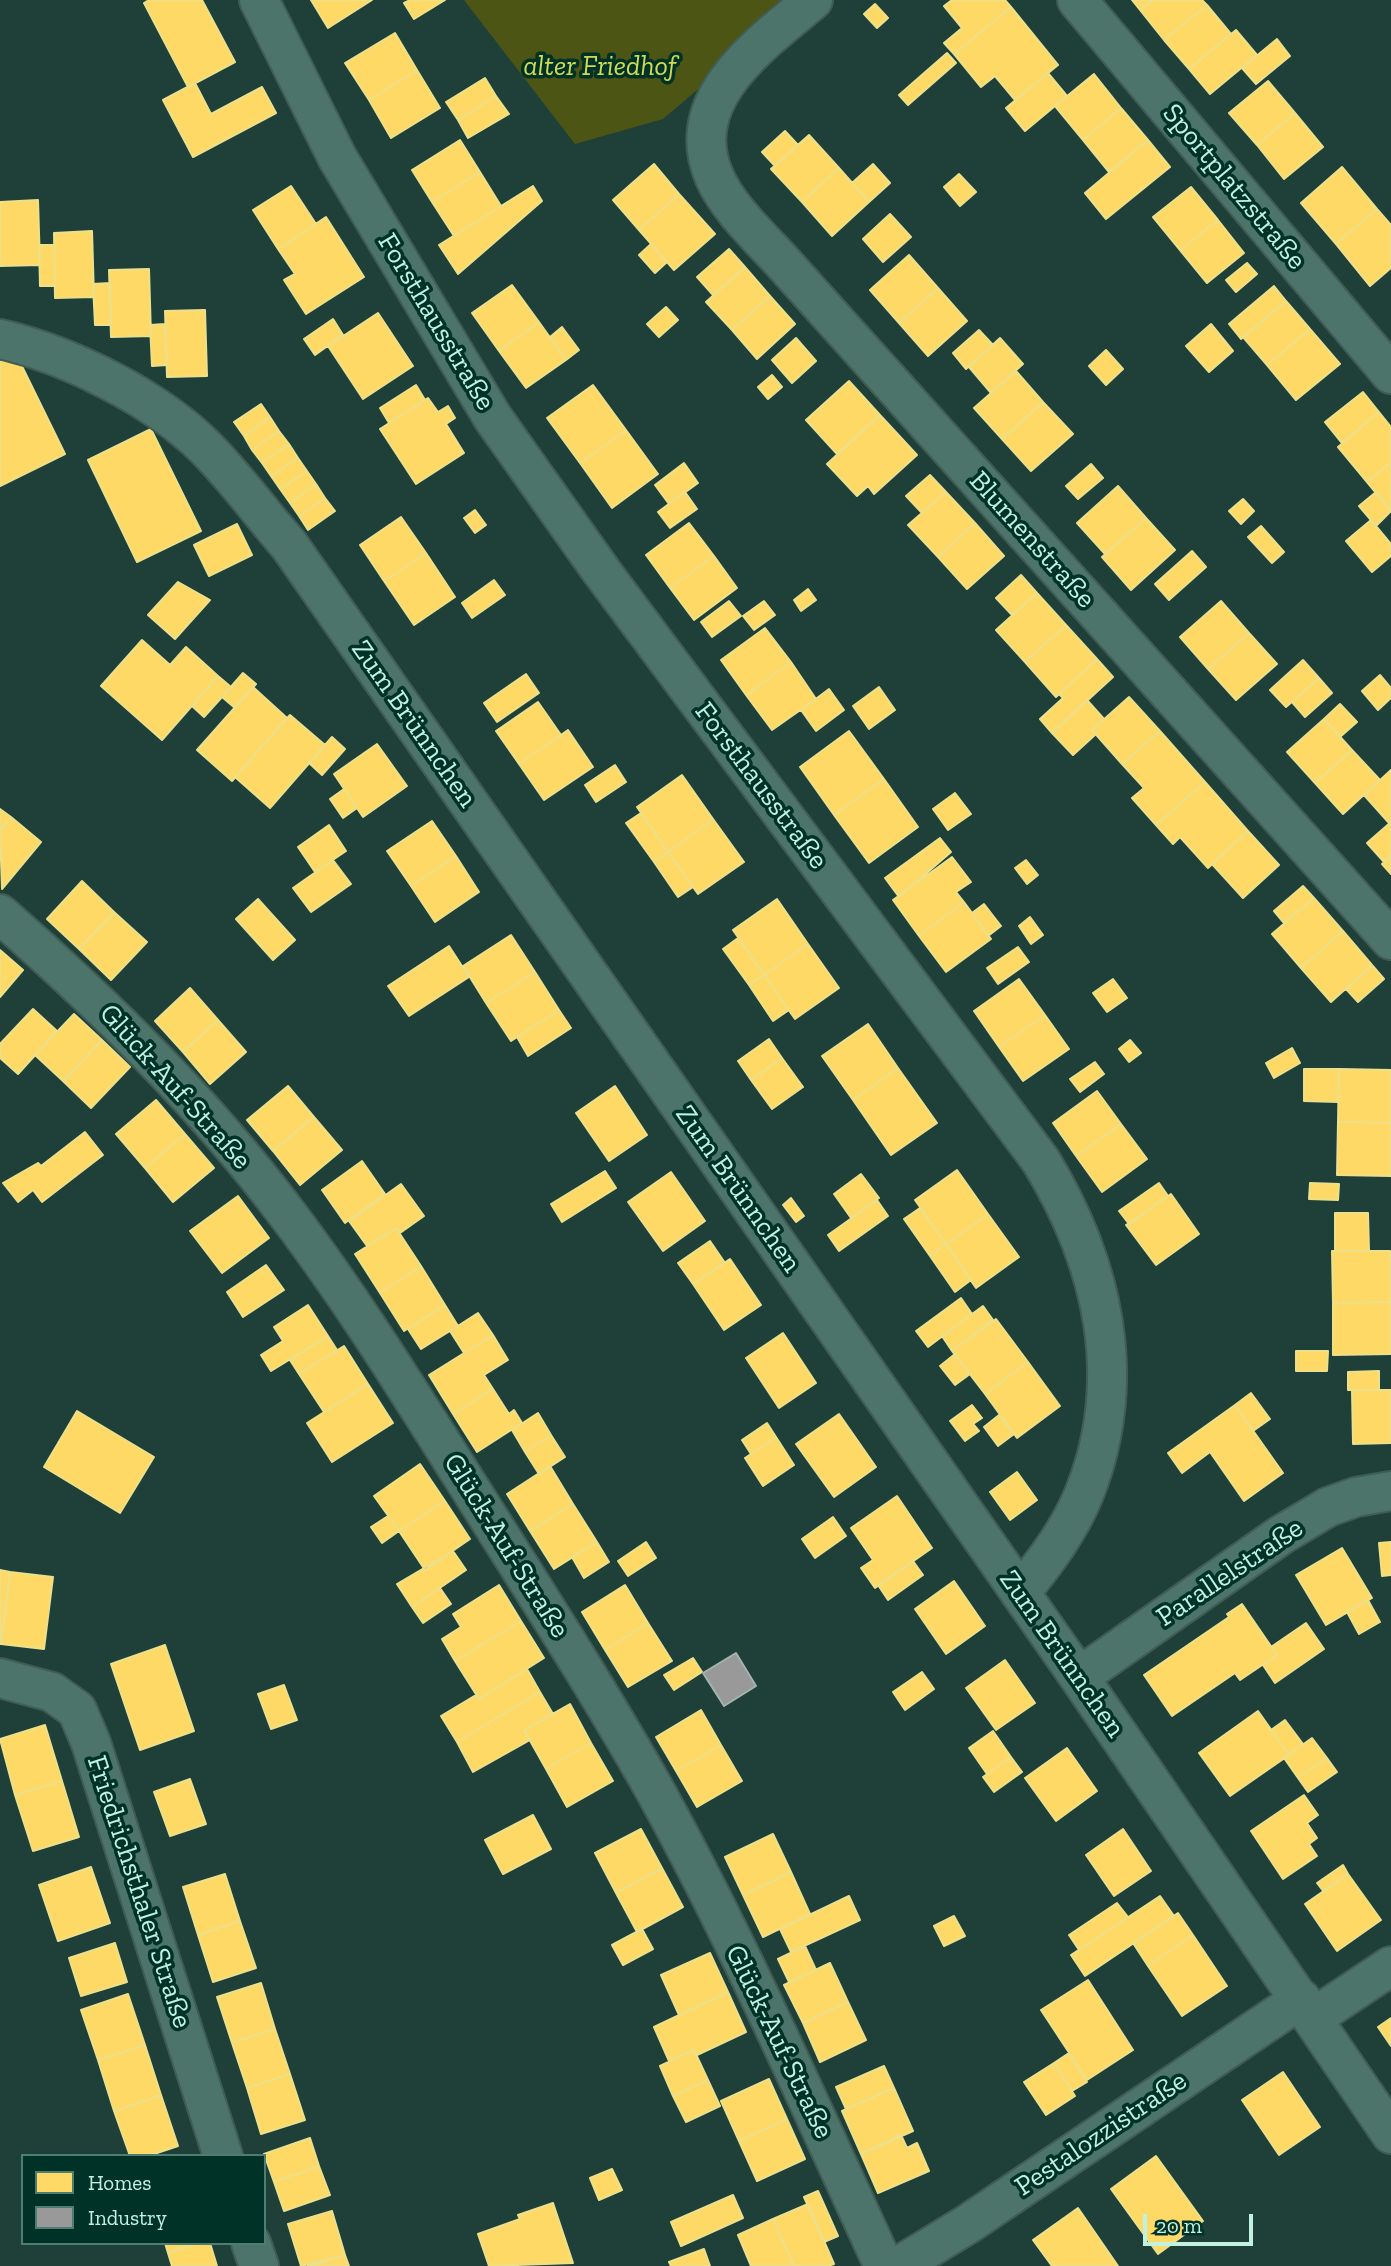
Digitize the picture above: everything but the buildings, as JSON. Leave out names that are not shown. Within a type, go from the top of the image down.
[{"type":"street","name":"Forsthausstraße","points":[[259,0],[337,157],[494,418],[610,583],[1041,1161],[1065,1200],[1085,1247],[1104,1314],[1106,1367],[1102,1433],[1084,1494],[1060,1541],[1020,1592]]},
{"type":"street","name":"Blumenstraße","points":[[813,0],[751,53],[723,84],[708,124],[706,149],[714,177],[737,209],[1391,940]]},
{"type":"street","name":"Sportplatzstraße","points":[[1077,0],[1391,374]]},
{"type":"street","name":"Zum Brünnchen","points":[[0,339],[37,347],[71,360],[159,412],[205,446],[289,545],[1020,1592],[1391,2134]]},
{"type":"street","name":"Glück-Auf-Straße","points":[[0,914],[118,1022],[188,1094],[287,1214],[371,1336],[562,1635],[657,1796],[764,2007],[884,2266]]},
{"type":"street","name":"Parallelstraße","points":[[1079,1678],[1281,1535],[1328,1507],[1356,1497],[1391,1491]]},
{"type":"street","name":"Friedrichsthaler Straße","points":[[0,1678],[52,1692],[77,1710],[91,1743],[222,2154]]},
{"type":"street","name":"Pestalozzistraße","points":[[899,2266],[1307,2008],[1391,1966]]},
{"type":"street","points":[[252,2245],[259,2266]]},
{"type":"green space","name":"alter Friedhof","points":[[464,0],[803,0],[663,119],[575,144]]}]
